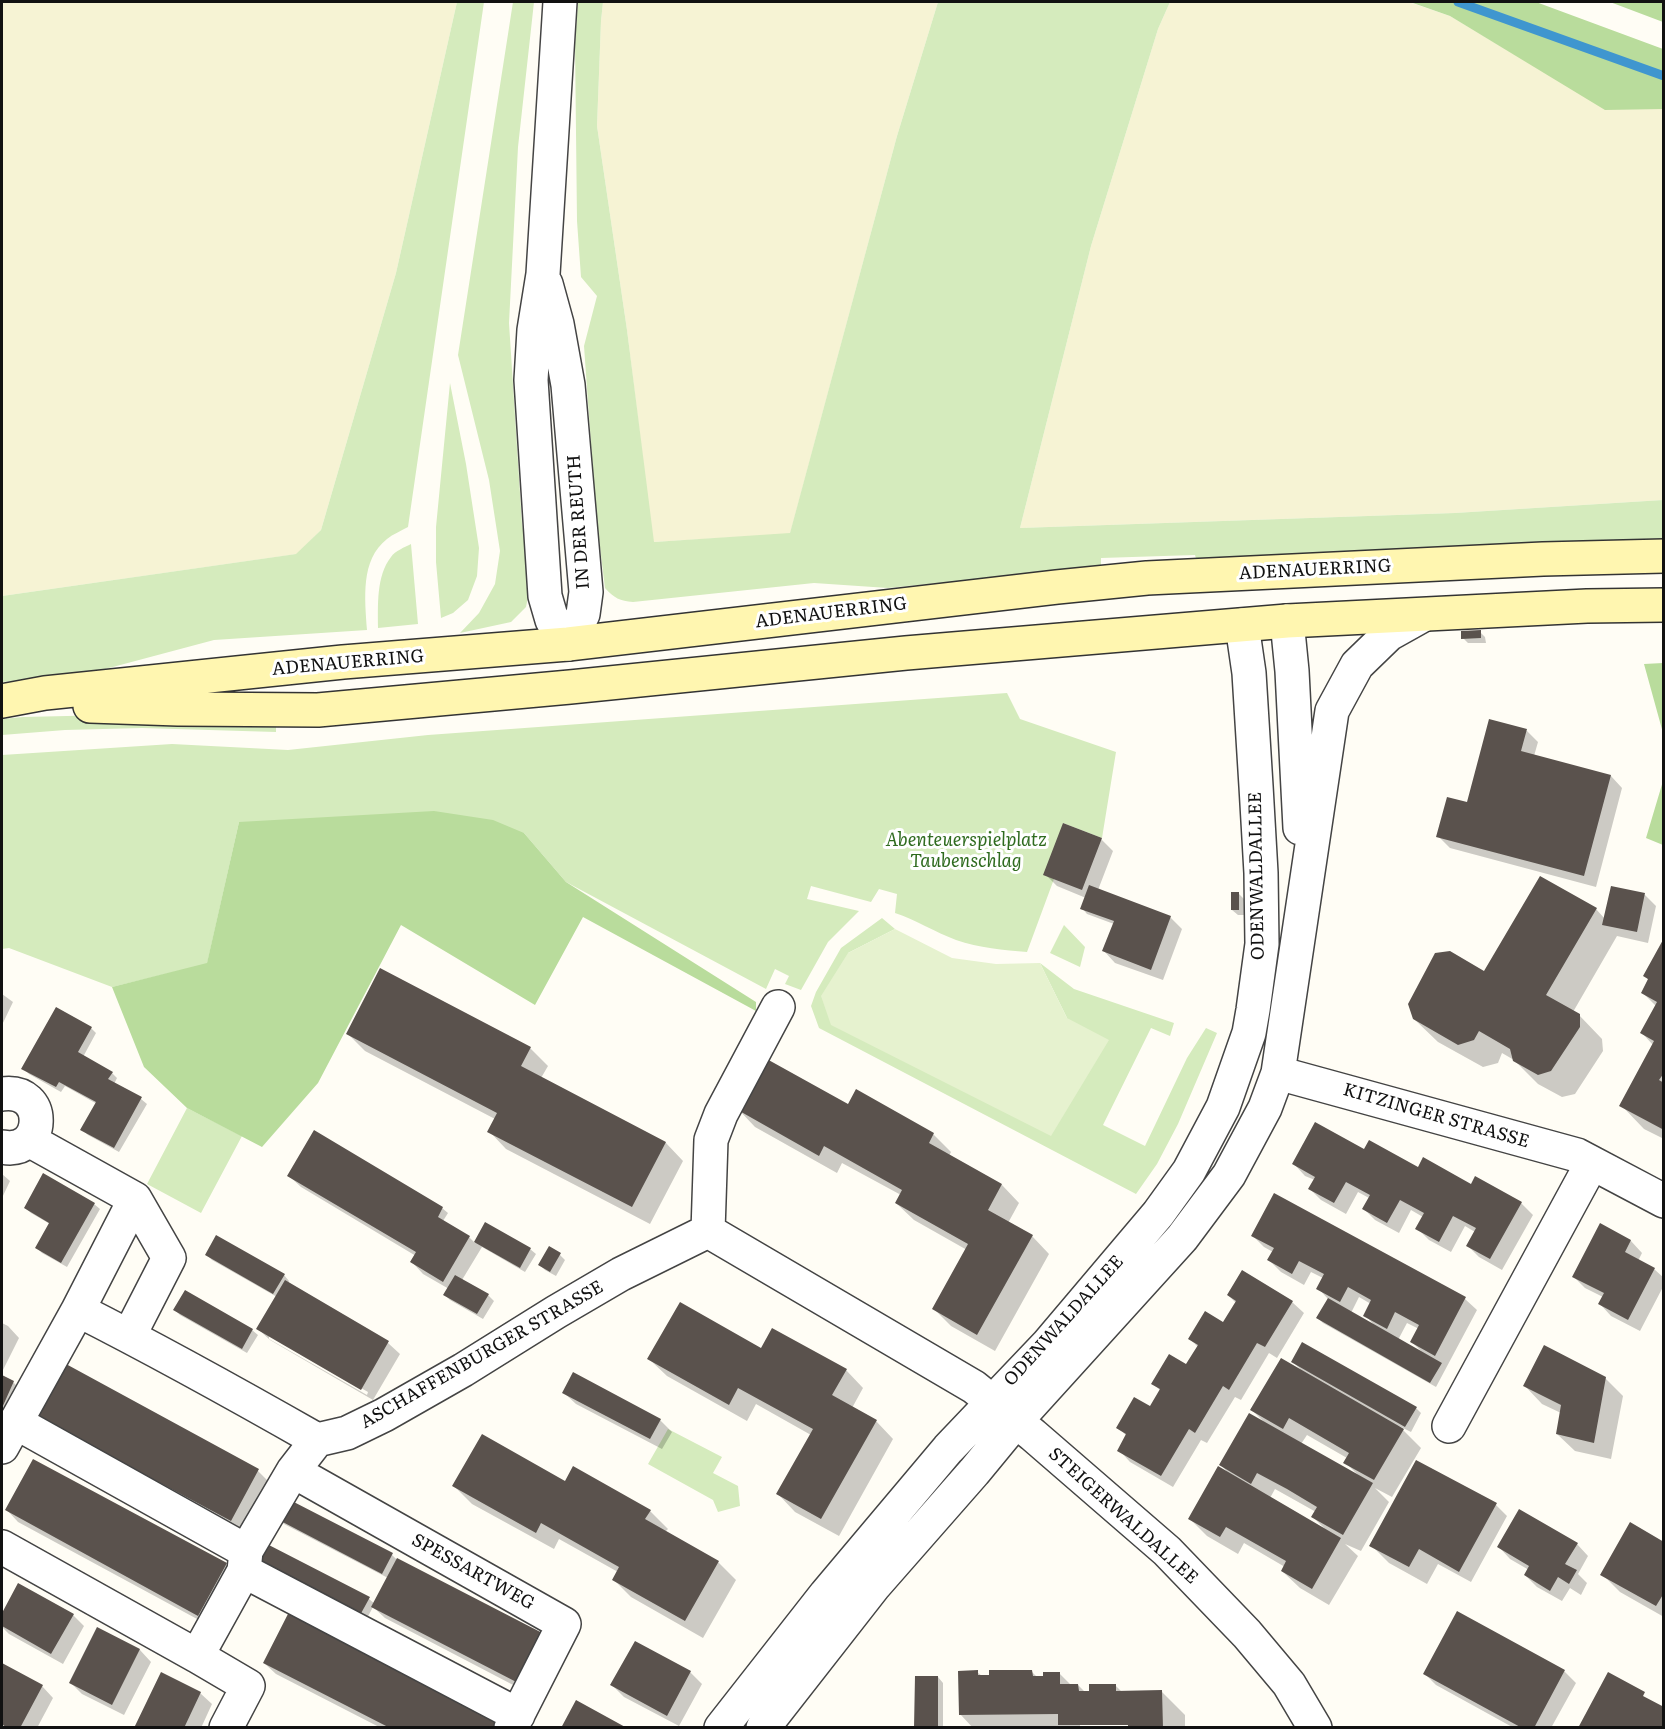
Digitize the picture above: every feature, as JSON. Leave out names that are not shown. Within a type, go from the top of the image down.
[{"type":"main road","name":"ADENAUERRING","points":[[2,701],[57,692],[343,662],[568,644],[1147,578],[1532,559],[1664,556]]},
{"type":"main road","points":[[1260,572],[1287,621]]},
{"type":"main road","points":[[1242,625],[1260,572]]},
{"type":"main road","points":[[2,706],[318,710],[906,653],[1287,621],[1587,606],[1664,605]]},
{"type":"main road","points":[[568,644],[570,687]]},
{"type":"street","points":[[560,2],[543,274],[534,330],[531,380],[545,596],[552,620],[568,644]]},
{"type":"street","name":"ODENWALDALLEE","points":[[721,1728],[826,1594],[948,1449],[1004,1411],[1182,1238],[1229,1175],[1265,1108],[1278,1073],[1332,711],[1357,666],[1389,634],[1423,615]]},
{"type":"street","name":"ODENWALDALLEE","points":[[1287,621],[1292,671],[1304,898]]},
{"type":"street","name":"ODENWALDALLEE","points":[[762,1728],[874,1586],[974,1473],[1004,1411],[1047,1344],[1158,1214],[1189,1171],[1223,1107],[1249,1033],[1262,944],[1261,873],[1249,673],[1242,625]]},
{"type":"street","points":[[778,1007],[721,1114],[711,1140],[708,1232],[964,1382],[1004,1411]]},
{"type":"street","name":"KITZINGER STRASSE","points":[[1278,1073],[1577,1155],[1664,1201]]},
{"type":"street","points":[[2,1095],[10,1093],[19,1095],[33,1106],[36,1114],[37,1123],[34,1132],[15,1143]]},
{"type":"street","points":[[15,1143],[135,1199],[169,1258],[129,1336]]},
{"type":"street","points":[[1449,1426],[1592,1163]]},
{"type":"street","points":[[135,1199],[78,1310],[177,1361],[317,1440],[293,1470],[197,1656]]},
{"type":"street","name":"ASCHAFFENBURGER STRASSE","points":[[317,1440],[347,1433],[384,1415],[621,1274],[708,1232]]},
{"type":"street","name":"SPESSARTWEG","points":[[78,1310],[8,1435],[245,1561],[514,1721],[564,1624],[293,1470]]},
{"type":"street","name":"STEIGERWALDALLEE","points":[[1004,1411],[1167,1551],[1247,1634],[1289,1684],[1315,1728]]},
{"type":"street","points":[[3,1550],[248,1686],[226,1728]]},
{"type":"shaded area","points":[[2,2],[457,2],[396,273],[321,530],[297,554],[2,596]]},
{"type":"shaded area","points":[[603,2],[938,2],[897,136],[790,534],[653,542],[627,330],[597,126]]},
{"type":"shaded area","points":[[1170,2],[1409,2],[1450,16],[1606,109],[1663,109],[1663,500],[1455,513],[1020,528],[1091,246],[1158,29]]},
{"type":"green space","points":[[457,2],[484,2],[408,527],[387,539],[372,558],[365,593],[367,630],[214,640],[79,676],[2,682],[2,596],[296,554],[321,530],[396,273]]},
{"type":"green space","points":[[513,2],[534,2],[518,147],[509,323],[522,524],[532,577],[526,607],[511,622],[460,633],[479,613],[495,584],[500,551],[489,480],[458,355]]},
{"type":"green space","points":[[578,2],[603,2],[597,126],[627,330],[654,542],[790,533],[897,136],[938,2],[1170,2],[1158,29],[1091,246],[1020,528],[1455,513],[1663,500],[1663,540],[1489,545],[1197,562],[1195,555],[1101,558],[1101,567],[888,588],[814,583],[633,602],[624,601],[605,588],[596,515],[584,346],[597,296],[581,277],[577,221],[575,43]]},
{"type":"green space","points":[[1410,2],[1536,2],[1663,49],[1663,109],[1605,110],[1450,16]]},
{"type":"green space","points":[[1610,2],[1663,2],[1663,22]]},
{"type":"green space","points":[[450,383],[479,548],[477,576],[468,600],[453,613],[441,618],[436,562],[436,527]]},
{"type":"green space","points":[[411,544],[418,624],[378,628],[380,582],[386,565],[400,549]]},
{"type":"green space","points":[[1664,663],[1663,733],[1644,664]]},
{"type":"green space","name":"Abenteuerspielplatz Taubenschlag","points":[[1007,693],[1020,719],[1116,752],[1102,838],[1063,823],[1054,879],[1027,952],[983,947],[948,937],[895,913],[897,894],[879,889],[871,902],[811,886],[807,899],[859,911],[828,942],[801,990],[785,984],[789,976],[775,969],[766,989],[566,882],[524,833],[239,822],[207,964],[112,987],[9,948],[2,949],[2,755],[172,744],[288,750],[428,735]]},
{"type":"green space","points":[[111,715],[276,726],[276,732],[142,728],[65,730],[2,735],[2,719]]},
{"type":"green space","points":[[1663,781],[1663,845],[1646,838]]},
{"type":"green space","points":[[434,811],[493,820],[524,833],[566,882],[756,1002],[756,1011],[583,917],[535,1005],[401,925],[318,1083],[262,1147],[187,1108],[144,1067],[112,987],[207,963],[239,822]]},
{"type":"green space","points":[[882,918],[895,929],[848,953],[1067,1018],[1040,963],[1074,989],[1174,1023],[1170,1036],[1151,1028],[1103,1125],[1145,1146],[1187,1058],[1206,1028],[1217,1033],[1178,1124],[1157,1164],[1136,1194],[819,1028],[811,1006],[816,992],[841,948]]},
{"type":"green space","points":[[1064,925],[1085,947],[1080,967],[1050,953]]},
{"type":"green space","points":[[895,929],[952,958],[996,964],[1040,963],[1067,1018],[1109,1040],[1051,1136],[831,1025],[821,996],[848,953]]},
{"type":"green space","points":[[187,1108],[242,1136],[201,1213],[147,1184]]},
{"type":"green space","points":[[668,1429],[722,1457],[713,1473],[738,1486],[740,1506],[718,1512],[713,1500],[648,1464]]},
{"type":"building","points":[[1481,630],[1481,638],[1461,639],[1461,631]]},
{"type":"building","points":[[1489,719],[1527,729],[1521,751],[1611,775],[1584,876],[1436,837],[1447,797],[1467,802]]},
{"type":"building","points":[[1063,823],[1102,838],[1082,890],[1043,875]]},
{"type":"building","points":[[1540,876],[1597,908],[1546,995],[1580,1014],[1580,1027],[1551,1071],[1538,1075],[1513,1061],[1510,1049],[1479,1031],[1474,1040],[1458,1045],[1413,1019],[1408,1004],[1435,953],[1450,951],[1484,971]]},
{"type":"building","points":[[1089,885],[1171,916],[1151,970],[1102,951],[1114,921],[1080,909]]},
{"type":"building","points":[[1611,886],[1645,893],[1637,932],[1602,925]]},
{"type":"building","points":[[1231,892],[1239,892],[1239,910],[1231,910]]},
{"type":"building","points":[[1664,938],[1664,1073],[1659,1080],[1664,1083],[1664,1130],[1619,1106],[1654,1041],[1640,1033],[1657,1002],[1641,993],[1648,979],[1643,976]]},
{"type":"building","points":[[380,968],[531,1047],[521,1066],[666,1142],[632,1207],[487,1132],[497,1113],[346,1034]]},
{"type":"building","points":[[56,1007],[92,1027],[78,1052],[113,1072],[108,1079],[142,1097],[114,1148],[80,1130],[96,1102],[59,1082],[56,1087],[21,1069]]},
{"type":"building","points":[[765,1058],[848,1104],[856,1089],[934,1133],[929,1143],[1002,1184],[988,1210],[1033,1235],[977,1335],[932,1309],[968,1244],[895,1203],[902,1190],[824,1146],[819,1156],[736,1109]]},
{"type":"building","points":[[1315,1122],[1364,1149],[1369,1140],[1418,1167],[1423,1157],[1471,1184],[1475,1176],[1522,1202],[1490,1259],[1466,1246],[1476,1228],[1453,1216],[1439,1242],[1415,1229],[1424,1213],[1400,1200],[1387,1223],[1362,1209],[1370,1195],[1346,1182],[1334,1203],[1308,1189],[1315,1177],[1292,1164]]},
{"type":"building","points":[[314,1130],[443,1207],[438,1217],[470,1236],[443,1282],[410,1262],[416,1252],[287,1176]]},
{"type":"building","points":[[43,1173],[95,1203],[61,1263],[35,1248],[49,1223],[24,1208]]},
{"type":"building","points":[[1274,1193],[1466,1297],[1435,1356],[1410,1342],[1419,1325],[1395,1312],[1387,1329],[1363,1316],[1371,1300],[1348,1287],[1340,1302],[1316,1289],[1324,1274],[1299,1261],[1292,1274],[1267,1260],[1274,1248],[1251,1236]]},
{"type":"building","points":[[485,1222],[531,1248],[520,1268],[474,1242]]},
{"type":"building","points":[[1600,1223],[1631,1240],[1625,1252],[1655,1268],[1628,1320],[1598,1304],[1604,1293],[1572,1277]]},
{"type":"building","points":[[216,1235],[285,1274],[273,1294],[205,1255]]},
{"type":"building","points":[[549,1246],[561,1253],[550,1272],[538,1265]]},
{"type":"building","points":[[1242,1270],[1293,1301],[1265,1347],[1257,1343],[1229,1390],[1223,1386],[1195,1433],[1189,1429],[1161,1476],[1117,1451],[1126,1434],[1116,1428],[1134,1397],[1150,1406],[1160,1389],[1151,1384],[1169,1354],[1186,1364],[1198,1345],[1188,1339],[1205,1311],[1223,1322],[1236,1301],[1227,1295]]},
{"type":"building","points":[[455,1275],[489,1294],[477,1314],[443,1295]]},
{"type":"building","points":[[285,1280],[389,1341],[361,1390],[256,1329]]},
{"type":"building","points":[[185,1290],[253,1329],[242,1349],[173,1310]]},
{"type":"building","points":[[1328,1298],[1442,1363],[1430,1383],[1316,1318]]},
{"type":"building","points":[[680,1302],[761,1348],[772,1328],[847,1369],[832,1395],[877,1420],[821,1519],[776,1494],[813,1429],[738,1388],[729,1405],[647,1359]]},
{"type":"building","points":[[1302,1342],[1417,1407],[1405,1427],[1291,1362]]},
{"type":"building","points":[[1544,1345],[1606,1377],[1594,1443],[1556,1434],[1561,1405],[1523,1386]]},
{"type":"building","points":[[1281,1358],[1404,1429],[1374,1480],[1343,1463],[1349,1453],[1289,1418],[1283,1429],[1250,1410]]},
{"type":"building","points":[[66,1364],[259,1469],[231,1521],[37,1417]]},
{"type":"building","points":[[573,1372],[661,1419],[650,1439],[562,1393]]},
{"type":"building","points":[[2,1375],[14,1381],[2,1408]]},
{"type":"building","points":[[1249,1413],[1373,1483],[1343,1535],[1311,1517],[1317,1507],[1287,1489],[1257,1473],[1251,1484],[1219,1465]]},
{"type":"building","points":[[482,1434],[565,1481],[573,1466],[651,1510],[645,1519],[719,1561],[685,1621],[612,1580],[619,1567],[541,1523],[536,1533],[452,1486]]},
{"type":"building","points":[[33,1459],[227,1563],[198,1616],[5,1510]]},
{"type":"building","points":[[1416,1460],[1497,1503],[1459,1572],[1419,1549],[1409,1567],[1369,1546]]},
{"type":"building","points":[[1218,1466],[1341,1538],[1312,1589],[1281,1571],[1286,1561],[1226,1527],[1220,1537],[1188,1519]]},
{"type":"building","points":[[288,1499],[393,1553],[382,1574],[277,1519]]},
{"type":"building","points":[[1519,1509],[1578,1543],[1565,1564],[1577,1570],[1569,1584],[1558,1577],[1550,1591],[1524,1575],[1529,1566],[1497,1547]]},
{"type":"building","points":[[1630,1522],[1664,1542],[1664,1593],[1656,1606],[1600,1575]]},
{"type":"building","points":[[265,1543],[370,1597],[359,1617],[254,1563]]},
{"type":"building","points":[[397,1558],[552,1638],[526,1687],[371,1607]]},
{"type":"building","points":[[18,1583],[74,1614],[51,1654],[2,1626],[2,1613]]},
{"type":"building","points":[[290,1610],[506,1728],[390,1728],[263,1663]]},
{"type":"building","points":[[1457,1611],[1565,1670],[1534,1728],[1522,1728],[1423,1674]]},
{"type":"building","points":[[97,1627],[140,1649],[112,1705],[69,1683]]},
{"type":"building","points":[[635,1641],[691,1671],[667,1716],[610,1685]]},
{"type":"building","points":[[2,1663],[43,1685],[20,1728],[7,1728],[2,1724]]},
{"type":"building","points":[[978,1670],[978,1675],[989,1675],[989,1670],[1032,1670],[1033,1676],[1043,1676],[1043,1672],[1060,1672],[1060,1684],[1078,1684],[1079,1691],[1089,1691],[1089,1684],[1116,1684],[1116,1691],[1162,1690],[1163,1728],[1128,1728],[1128,1725],[1058,1725],[1058,1714],[959,1715],[958,1671]]},
{"type":"building","points":[[161,1672],[201,1692],[184,1728],[134,1728]]},
{"type":"building","points":[[1608,1672],[1645,1692],[1643,1696],[1664,1707],[1664,1728],[1578,1728]]},
{"type":"building","points":[[915,1676],[938,1676],[938,1728],[914,1728]]},
{"type":"building","points":[[576,1700],[627,1728],[561,1728]]},
{"type":"waterway","points":[[1458,2],[1664,76]]}]
